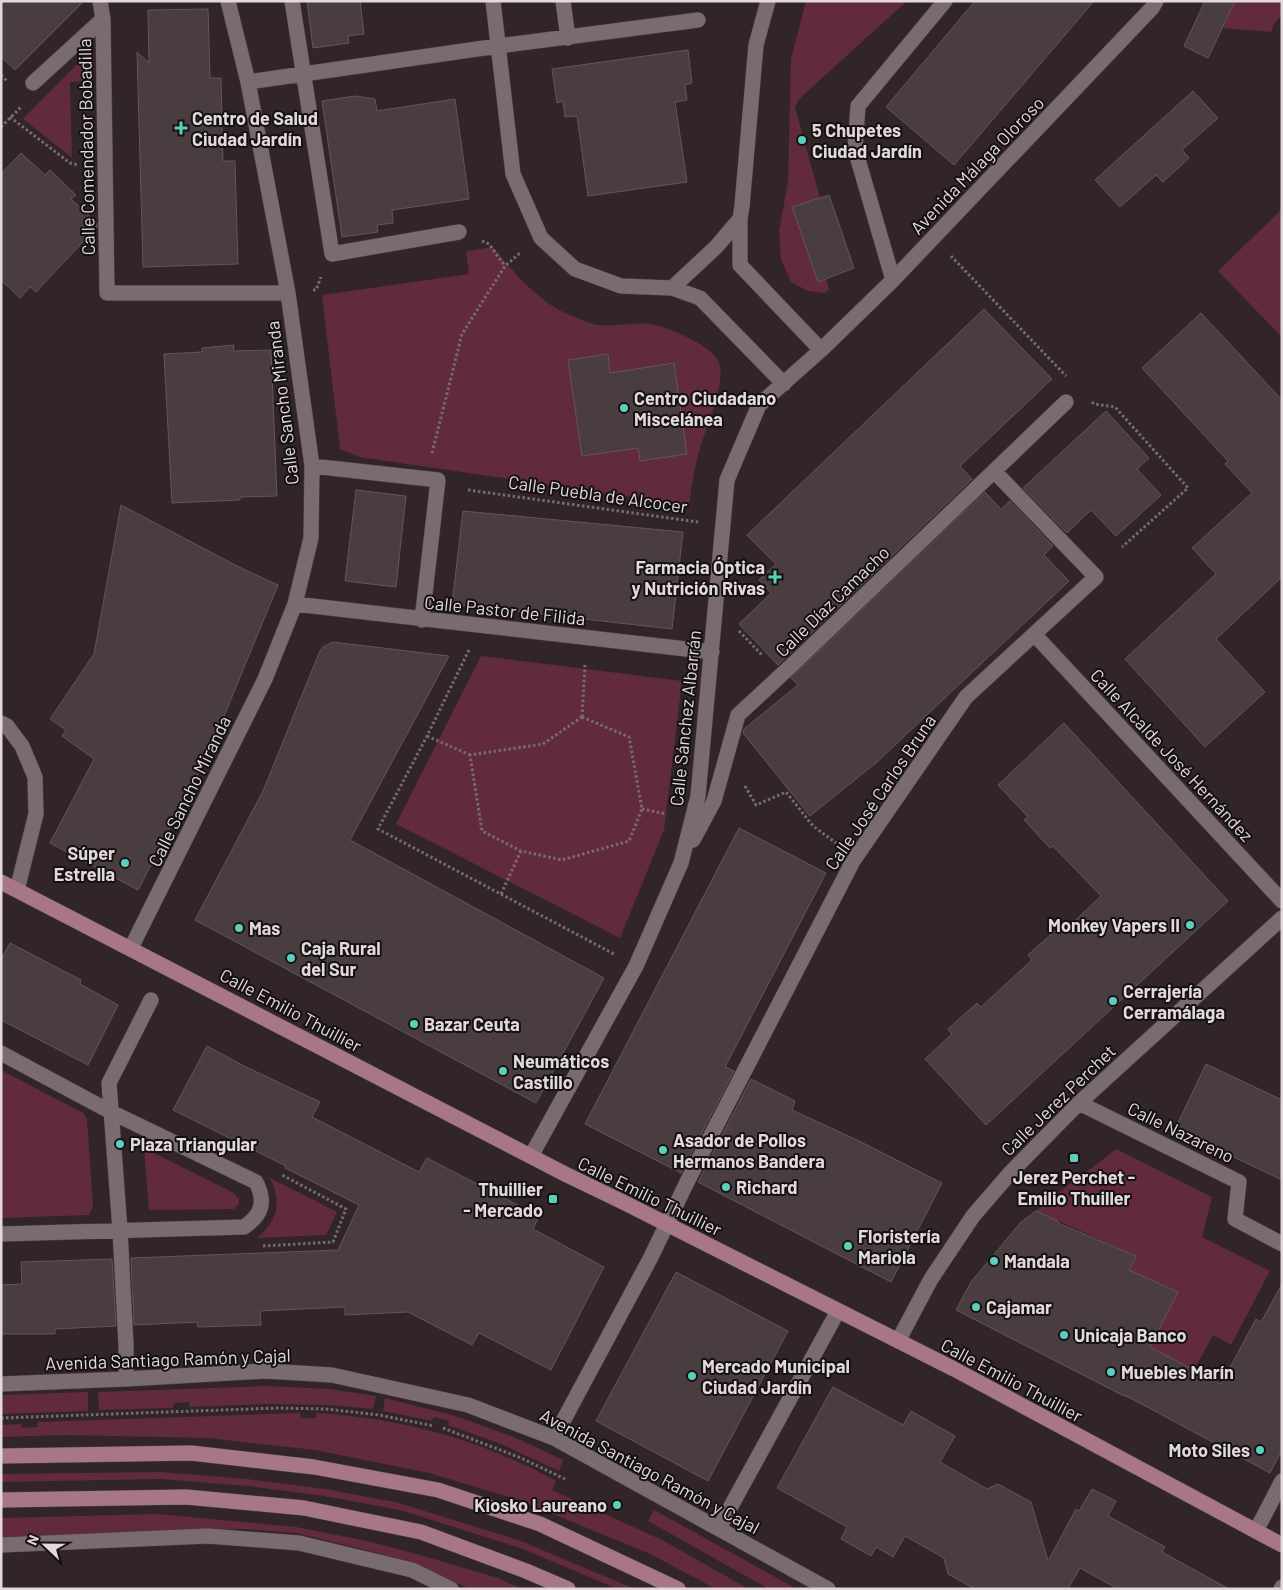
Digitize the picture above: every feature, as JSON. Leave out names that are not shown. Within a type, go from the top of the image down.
[{"type":"main road","name":"Calle Emilio Thuillier","points":[[1,882],[531,1156],[898,1341],[1282,1545]]},
{"type":"main road","points":[[1,1456],[190,1453],[314,1467],[438,1490],[540,1524],[678,1589]]},
{"type":"main road","points":[[1,1500],[186,1497],[304,1508],[421,1532],[526,1571],[568,1589]]},
{"type":"street","name":"Calle Comendador Bobadilla","points":[[100,1],[103,19],[107,293],[288,294]]},
{"type":"street","name":"Calle Sancho Miranda","points":[[130,948],[265,679],[295,604],[311,538],[312,466],[288,294],[248,82],[228,1]]},
{"type":"street","points":[[292,1],[332,254],[459,232]]},
{"type":"street","points":[[493,1],[513,174],[541,238],[575,269],[621,286],[672,288],[700,298],[784,384]]},
{"type":"street","points":[[563,1],[568,38]]},
{"type":"street","points":[[768,1],[756,45],[740,219],[740,265],[821,350]]},
{"type":"street","points":[[894,280],[854,149],[858,106],[945,1]]},
{"type":"street","name":"Avenida Málaga Oloroso","points":[[821,350],[894,280],[1152,8],[1156,1]]},
{"type":"street","points":[[33,83],[103,19]]},
{"type":"street","points":[[248,82],[498,46],[698,20]]},
{"type":"street","points":[[672,288],[716,248],[740,219]]},
{"type":"street","name":"Calle Sánchez Albarrán","points":[[531,1156],[636,966],[681,864],[698,796],[727,480],[759,405],[821,350]]},
{"type":"street","name":"Calle Díaz Camacho","points":[[681,864],[714,801],[738,715],[799,659],[1066,402]]},
{"type":"street","points":[[312,466],[438,480],[422,620]]},
{"type":"street","name":"Calle José Carlos Bruna","points":[[554,1438],[651,1257],[687,1182],[853,861],[966,697],[1096,577],[994,471]]},
{"type":"street","name":"Calle Pastor de Filida","points":[[295,604],[712,652]]},
{"type":"street","name":"Calle Alcalde José Hernández","points":[[1034,634],[1282,902]]},
{"type":"street","points":[[1,723],[7,726],[22,746],[35,777],[36,814],[17,890]]},
{"type":"street","name":"Calle Jerez Perchet","points":[[898,1341],[931,1279],[972,1216],[1011,1172],[1079,1103],[1282,918]]},
{"type":"street","points":[[126,1380],[120,1230],[108,1083],[151,1000]]},
{"type":"street","points":[[1,1053],[111,1112],[256,1182],[261,1192],[262,1205],[256,1219],[244,1227],[1,1234]]},
{"type":"street","name":"Calle Nazareno","points":[[1079,1103],[1238,1182],[1235,1219],[1282,1244]]},
{"type":"street","points":[[719,1528],[838,1311]]},
{"type":"street","name":"Avenida Santiago Ramón y Cajal","points":[[1,1384],[126,1380],[265,1371],[332,1375],[468,1405],[554,1438],[828,1589]]},
{"type":"street","points":[[1256,1531],[1282,1481]]},
{"type":"street","points":[[1,1544],[208,1536],[300,1543],[412,1570],[451,1589]]},
{"type":"path","points":[[10,117],[70,163],[86,166]]},
{"type":"path","points":[[489,244],[505,266]]},
{"type":"path","points":[[433,451],[462,334],[505,266],[527,247]]},
{"type":"path","points":[[288,294],[316,290],[332,254]]},
{"type":"path","points":[[957,262],[1068,378]]},
{"type":"path","points":[[1089,399],[1094,404],[1115,407],[1188,488],[1122,547]]},
{"type":"path","name":"Calle Puebla de Alcocer","points":[[468,490],[724,526]]},
{"type":"path","points":[[739,631],[762,655]]},
{"type":"path","points":[[469,650],[427,736],[378,828],[619,956]]},
{"type":"path","points":[[582,717],[585,665]]},
{"type":"path","points":[[427,736],[470,755],[543,744],[582,717]]},
{"type":"path","points":[[470,755],[482,831],[521,851],[562,860],[629,841],[642,809],[629,737],[582,717]]},
{"type":"path","points":[[743,784],[756,805],[786,792],[813,826],[837,844]]},
{"type":"path","points":[[642,809],[666,814]]},
{"type":"path","points":[[501,894],[521,851]]},
{"type":"path","points":[[258,1246],[333,1242],[346,1209],[282,1175]]},
{"type":"path","points":[[1,1418],[277,1408],[326,1409],[379,1415],[444,1428],[521,1458],[565,1479]]},
{"type":"shaded area","name":"5 Chupetes Ciudad Jardín","points":[[806,1],[907,1],[799,99],[795,107],[820,198],[793,208],[816,275],[826,279],[829,290],[824,293],[808,291],[791,282],[781,259],[779,231],[788,182],[791,59]]},
{"type":"shaded area","points":[[1235,1],[1279,1],[1282,3],[1282,15],[1274,24],[1271,32],[1223,28]]},
{"type":"shaded area","points":[[89,52],[93,52],[94,55],[93,79],[90,81],[70,82],[72,158],[23,119]]},
{"type":"shaded area","points":[[1282,209],[1282,337],[1218,271]]},
{"type":"shaded area","points":[[493,247],[516,275],[544,300],[565,313],[600,325],[650,324],[658,326],[690,338],[701,344],[717,358],[721,374],[720,385],[696,463],[689,505],[359,457],[340,449],[322,295],[469,274],[466,251]]},
{"type":"shaded area","points":[[481,656],[682,681],[664,830],[620,938],[396,824]]},
{"type":"shaded area","points":[[1,1070],[83,1113],[87,1119],[93,1206],[89,1215],[1,1218]]},
{"type":"shaded area","points":[[144,1148],[234,1193],[239,1199],[239,1204],[234,1209],[149,1210]]},
{"type":"shaded area","points":[[1116,1149],[1212,1197],[1202,1237],[1270,1271],[1231,1345],[1213,1335],[1168,1418],[1124,1396],[1178,1292],[1129,1270],[1136,1256],[1036,1211]]},
{"type":"shaded area","points":[[270,1178],[337,1212],[326,1235],[257,1238],[270,1225],[276,1210],[276,1195]]},
{"type":"shaded area","points":[[267,1386],[330,1389],[376,1396],[373,1409],[329,1405],[270,1404],[189,1407],[189,1402],[174,1403],[173,1408],[99,1410],[98,1392]]},
{"type":"shaded area","points":[[88,1392],[88,1411],[1,1414],[1,1395]]},
{"type":"shaded area","points":[[385,1398],[456,1416],[516,1438],[563,1460],[559,1471],[501,1444],[448,1425],[449,1421],[434,1417],[432,1421],[383,1411]]},
{"type":"shaded area","points":[[300,1413],[301,1418],[316,1418],[316,1413],[412,1426],[482,1447],[556,1481],[552,1490],[662,1540],[749,1589],[716,1589],[650,1554],[519,1500],[429,1473],[315,1450],[208,1438],[64,1435],[1,1437],[1,1425],[21,1424],[22,1428],[38,1427],[37,1422]]},
{"type":"shaded area","points":[[160,1472],[247,1479],[326,1489],[399,1503],[521,1541],[635,1589],[618,1589],[520,1548],[400,1510],[324,1496],[248,1486],[161,1479],[1,1482],[1,1474]]},
{"type":"shaded area","points":[[654,1510],[797,1589],[769,1589],[648,1521]]},
{"type":"shaded area","points":[[157,1514],[296,1527],[367,1541],[498,1578],[522,1589],[470,1589],[416,1564],[296,1533],[243,1529],[1,1537],[1,1518]]},
{"type":"building","points":[[1,1],[84,1],[15,70],[1,57]]},
{"type":"building","points":[[307,1],[360,1],[364,34],[348,36],[349,43],[313,48]]},
{"type":"building","points":[[975,1],[1094,1],[954,165],[886,107]]},
{"type":"building","points":[[1205,1],[1235,1],[1208,58],[1184,46]]},
{"type":"building","name":"Centro de Salud Ciudad Jardín","points":[[208,9],[210,78],[221,78],[223,161],[235,161],[238,264],[143,267],[137,52],[149,63],[148,10]]},
{"type":"building","points":[[688,50],[692,83],[685,85],[687,100],[675,102],[687,182],[588,196],[577,116],[565,117],[563,101],[557,103],[552,69]]},
{"type":"building","points":[[1193,91],[1218,118],[1182,150],[1189,158],[1163,182],[1156,175],[1120,207],[1095,180]]},
{"type":"building","points":[[355,96],[375,99],[377,111],[455,99],[469,199],[392,210],[393,223],[377,225],[378,232],[342,237],[322,101]]},
{"type":"building","points":[[21,153],[45,175],[50,170],[76,195],[71,199],[97,223],[97,227],[36,292],[30,287],[20,298],[1,280],[1,174]]},
{"type":"building","points":[[829,195],[854,268],[818,282],[792,207]]},
{"type":"building","points":[[984,309],[1052,379],[960,466],[972,479],[778,665],[739,624],[771,593],[759,580],[776,564],[747,535]]},
{"type":"building","points":[[1201,313],[1282,400],[1282,577],[1216,639],[1265,692],[1205,747],[1125,659],[1216,574],[1192,548],[1252,493],[1225,464],[1228,461],[1142,368]]},
{"type":"building","points":[[234,345],[233,351],[271,350],[277,496],[240,497],[240,500],[172,503],[164,354],[202,352],[202,348]]},
{"type":"building","points":[[608,354],[610,373],[674,363],[687,454],[640,461],[638,448],[582,456],[568,360]]},
{"type":"building","points":[[1106,411],[1149,458],[1137,469],[1161,495],[1116,536],[1091,510],[1067,533],[1023,488]]},
{"type":"building","points":[[356,490],[406,496],[396,587],[345,581]]},
{"type":"building","points":[[985,492],[1001,509],[1010,501],[1053,546],[1044,555],[1069,581],[877,762],[810,816],[743,733],[744,729],[798,685],[791,678]]},
{"type":"building","points":[[121,505],[239,567],[278,585],[208,755],[138,890],[50,843],[94,759],[62,736],[66,730],[50,719],[94,654]]},
{"type":"building","points":[[463,511],[683,532],[672,629],[452,604]]},
{"type":"building","points":[[333,642],[449,656],[350,840],[604,978],[536,1103],[195,920],[263,791],[319,653],[323,647]]},
{"type":"building","points":[[1064,723],[1228,901],[986,1125],[925,1059],[952,1034],[948,1029],[977,1003],[981,1007],[1032,960],[1028,955],[1057,929],[1062,933],[1101,896],[1053,846],[1050,848],[1024,820],[1028,817],[998,785]]},
{"type":"building","points":[[739,828],[826,873],[725,1067],[734,1071],[681,1173],[585,1124]]},
{"type":"building","points":[[10,943],[81,980],[80,984],[118,1005],[88,1065],[1,1020],[1,960]]},
{"type":"building","points":[[207,1046],[320,1102],[312,1117],[419,1172],[427,1158],[539,1216],[533,1229],[604,1267],[551,1370],[479,1333],[472,1345],[408,1312],[345,1315],[345,1307],[260,1311],[261,1325],[198,1327],[197,1322],[134,1325],[131,1258],[338,1250],[359,1205],[285,1168],[286,1166],[173,1110]]},
{"type":"building","points":[[1206,1064],[1282,1100],[1282,1180],[1175,1129]]},
{"type":"building","points":[[751,1079],[795,1101],[792,1110],[942,1183],[891,1282],[698,1182]]},
{"type":"building","points":[[1036,1211],[1058,1221],[1058,1223],[1136,1256],[1129,1270],[1178,1292],[1150,1347],[1221,1384],[1256,1319],[1261,1322],[1282,1284],[1282,1450],[1270,1473],[1125,1395],[956,1310],[971,1282],[1021,1222]]},
{"type":"building","points":[[112,1259],[116,1326],[55,1329],[55,1334],[1,1334],[1,1285],[22,1284],[21,1262]]},
{"type":"building","name":"Mercado Municipal Ciudad Jardín","points":[[676,1272],[788,1331],[708,1481],[596,1421]]},
{"type":"building","points":[[833,1387],[903,1425],[911,1411],[955,1436],[940,1462],[987,1489],[998,1484],[1031,1502],[1048,1561],[1076,1509],[1079,1511],[1092,1489],[1116,1501],[1108,1516],[1165,1547],[1162,1552],[1229,1589],[1118,1589],[1080,1568],[1068,1589],[975,1589],[948,1574],[944,1558],[905,1536],[893,1557],[876,1547],[871,1556],[841,1539],[847,1527],[777,1488]]},
{"type":"place","name":"Centro de Salud Ciudad Jardín","points":[[181,128]]},
{"type":"place","name":"5 Chupetes Ciudad Jardín","points":[[802,140]]},
{"type":"place","name":"Centro Ciudadano Miscelánea","points":[[624,408]]},
{"type":"place","name":"Farmacia Óptica y Nutrición Rivas","points":[[775,577]]},
{"type":"place","name":"Súper Estrella","points":[[125,863]]},
{"type":"place","name":"Monkey Vapers II","points":[[1190,925]]},
{"type":"place","name":"Mas","points":[[239,928]]},
{"type":"place","name":"Caja Rural del Sur","points":[[291,958]]},
{"type":"place","name":"Cerrajería Cerramálaga","points":[[1113,1001]]},
{"type":"place","name":"Bazar Ceuta","points":[[414,1024]]},
{"type":"place","name":"Neumáticos Castillo","points":[[503,1071]]},
{"type":"place","name":"Plaza Triangular","points":[[120,1144]]},
{"type":"place","name":"Asador de Pollos Hermanos Bandera","points":[[663,1150]]},
{"type":"place","name":"Jerez Perchet - Emilio Thuiller","points":[[1074,1158]]},
{"type":"place","name":"Richard","points":[[726,1187]]},
{"type":"place","name":"Thuillier - Mercado","points":[[553,1199]]},
{"type":"place","name":"Floristería Mariola","points":[[848,1246]]},
{"type":"place","name":"Mandala","points":[[994,1261]]},
{"type":"place","name":"Cajamar","points":[[976,1307]]},
{"type":"place","name":"Unicaja Banco","points":[[1064,1335]]},
{"type":"place","name":"Muebles Marín","points":[[1111,1372]]},
{"type":"place","name":"Mercado Municipal Ciudad Jardín","points":[[692,1376]]},
{"type":"place","name":"Moto Siles","points":[[1260,1450]]},
{"type":"place","name":"Kiosko Laureano","points":[[617,1505]]}]
